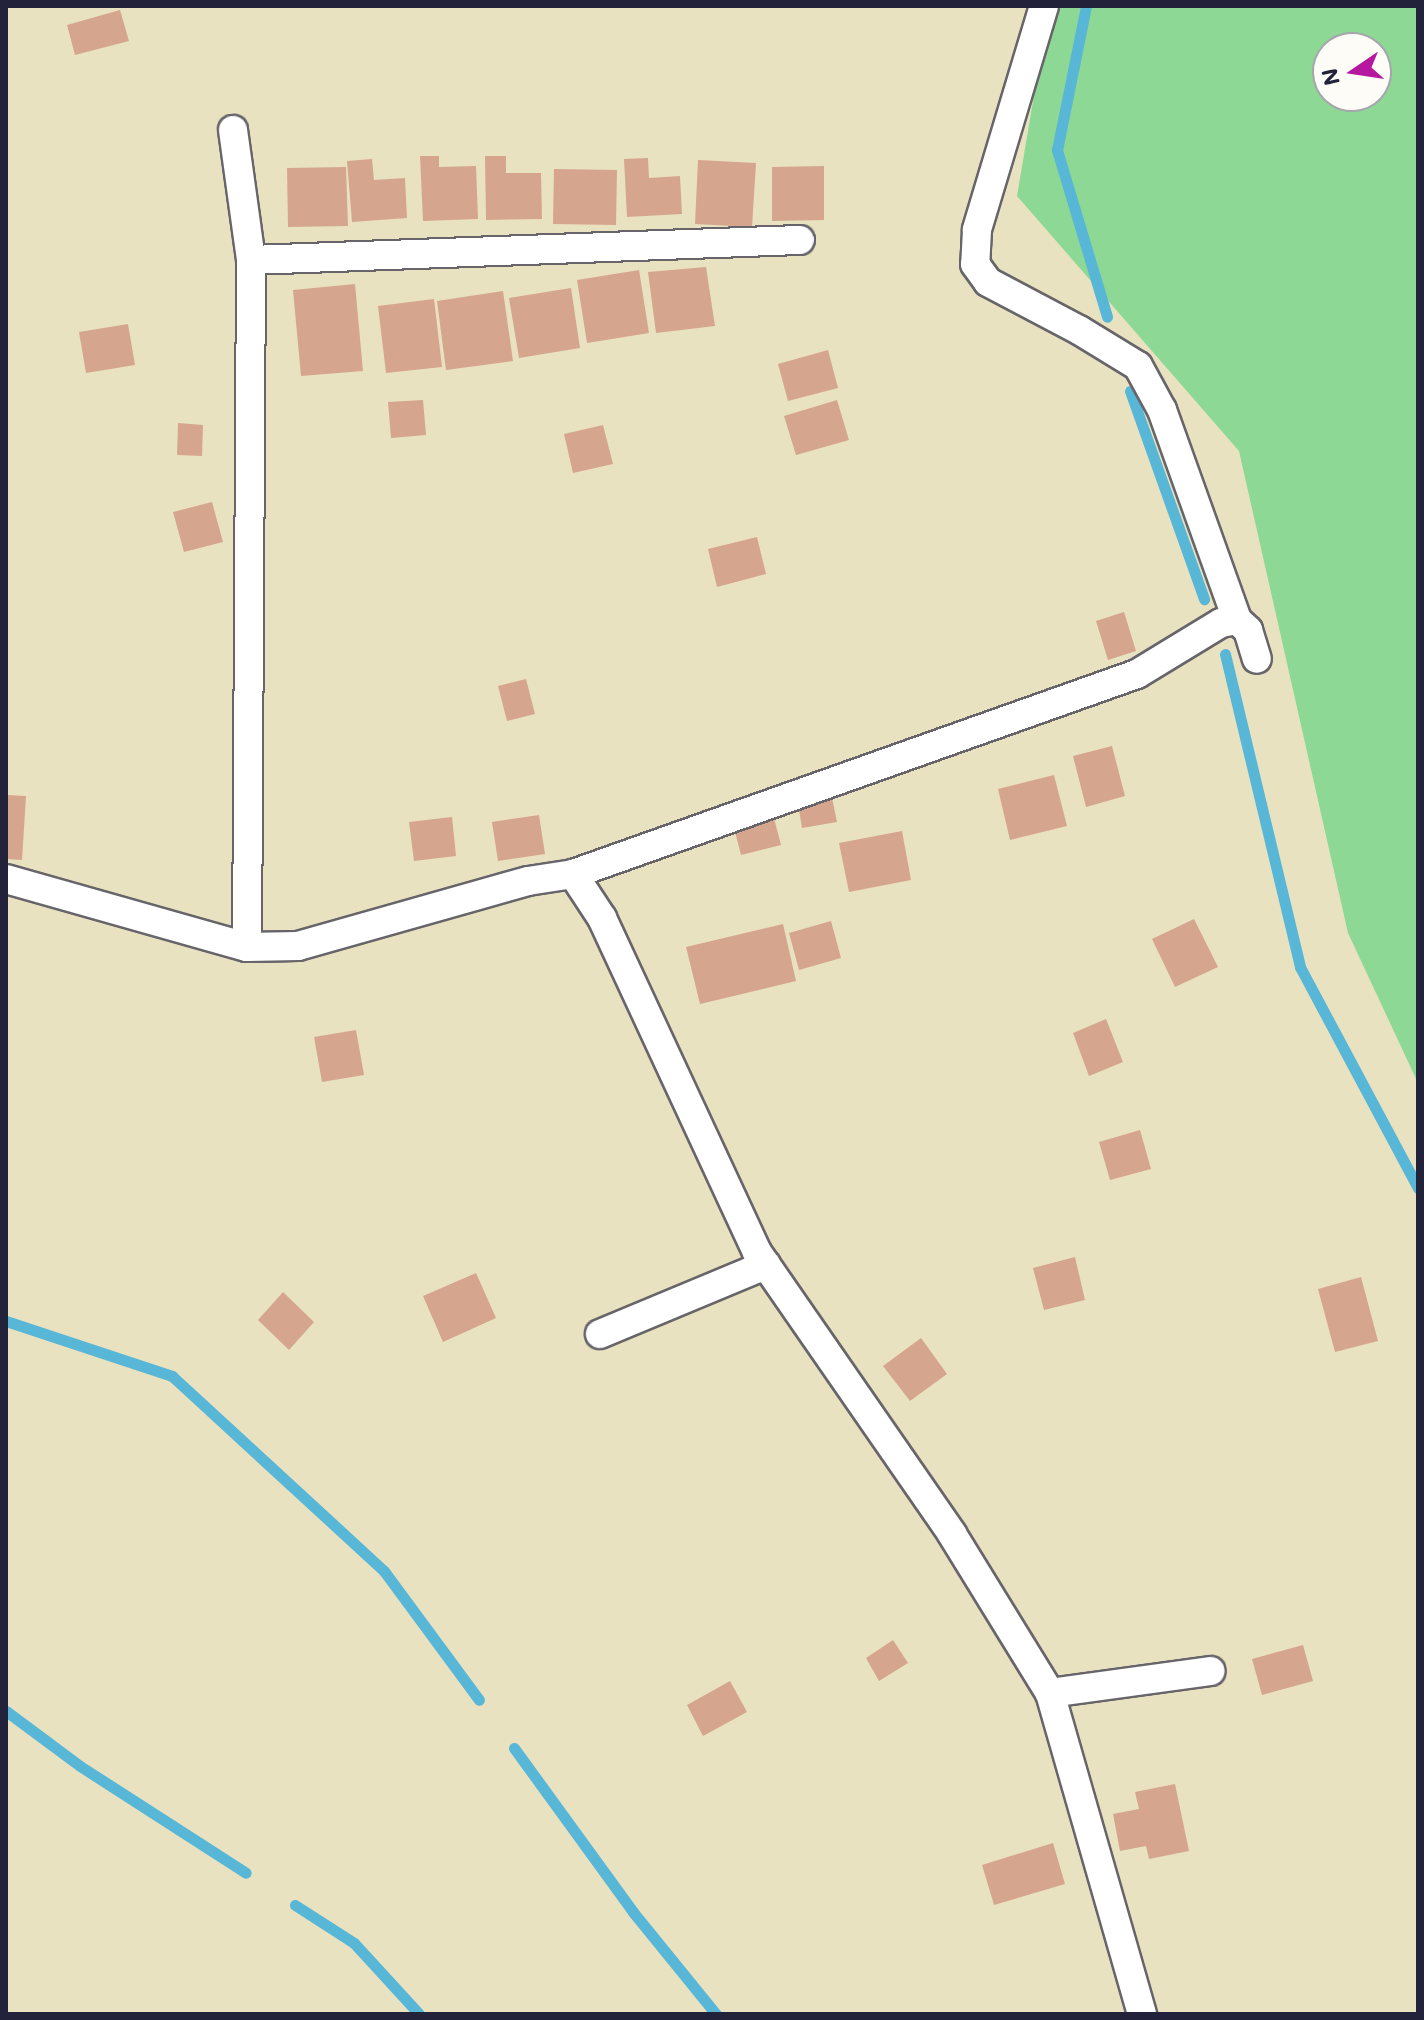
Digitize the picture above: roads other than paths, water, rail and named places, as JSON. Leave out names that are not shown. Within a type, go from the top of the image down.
[{"type":"street","points":[[1044,6],[977,230],[975,264],[988,282],[1079,330],[1138,366],[1162,410],[1237,620],[1248,630],[1257,659]]},
{"type":"street","points":[[233,130],[251,260],[247,947]]},
{"type":"street","points":[[251,260],[800,240]]},
{"type":"street","points":[[6,879],[247,947],[298,946],[528,881],[573,874],[1137,674],[1208,630],[1237,620]]},
{"type":"street","points":[[573,874],[602,918],[766,1265],[952,1534],[1050,1693],[1142,2014]]},
{"type":"street","points":[[600,1334],[766,1265]]},
{"type":"street","points":[[1050,1693],[1211,1671]]},
{"type":"waterway","points":[[1086,6],[1057,150],[1107,317]]},
{"type":"waterway","points":[[1130,391],[1204,599]]},
{"type":"waterway","points":[[1225,654],[1300,967],[1418,1188]]},
{"type":"waterway","points":[[6,1321],[172,1376],[384,1571],[479,1700]]},
{"type":"waterway","points":[[6,1711],[80,1766],[246,1873]]},
{"type":"waterway","points":[[514,1748],[633,1912],[716,2014]]},
{"type":"waterway","points":[[295,1905],[354,1943],[419,2014]]}]
